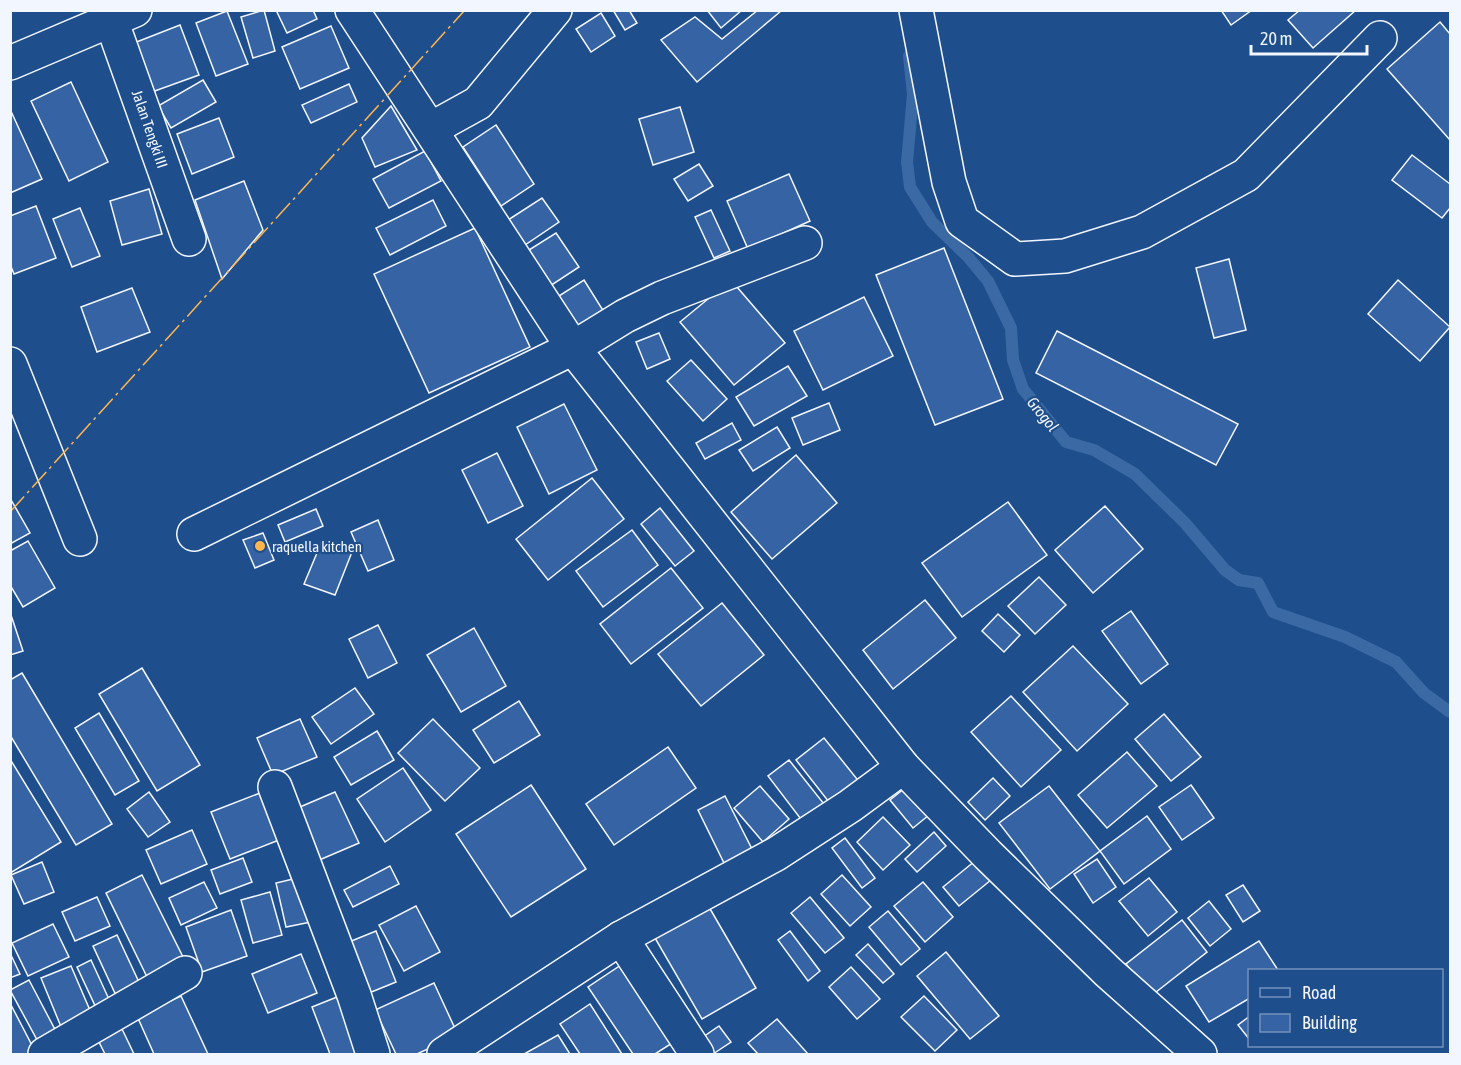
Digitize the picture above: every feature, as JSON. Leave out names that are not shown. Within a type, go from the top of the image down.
[{"type":"street","points":[[352,10],[573,348],[903,766],[1099,964],[1200,1054]]},
{"type":"street","points":[[431,129],[478,103],[555,10]]},
{"type":"street","points":[[916,10],[949,182],[962,221],[1015,259],[1065,256],[1142,232],[1245,175],[1380,38]]},
{"type":"street","points":[[10,63],[123,15]]},
{"type":"street","name":"Jalan Tengki III","points":[[123,15],[189,239]]},
{"type":"street","points":[[194,534],[573,348],[625,316],[662,298],[805,243]]},
{"type":"street","points":[[10,364],[80,539]]},
{"type":"street","points":[[444,1054],[621,938],[776,854],[850,806],[903,766]]},
{"type":"street","points":[[275,787],[354,995],[373,1054]]},
{"type":"street","points":[[621,938],[697,1054]]},
{"type":"street","points":[[45,1054],[184,973]]},
{"type":"building","points":[[264,10],[275,51],[253,58],[241,17]]},
{"type":"building","points":[[276,10],[313,10],[317,19],[287,33]]},
{"type":"building","points":[[613,10],[629,10],[637,23],[625,30]]},
{"type":"building","points":[[707,10],[742,10],[721,28]]},
{"type":"building","points":[[758,10],[781,11],[697,82],[661,40],[695,17],[722,39]]},
{"type":"building","points":[[1221,10],[1252,10],[1231,25]]},
{"type":"building","points":[[1300,10],[1356,10],[1313,48],[1288,20]]},
{"type":"building","points":[[227,11],[248,64],[216,76],[196,23]]},
{"type":"building","points":[[601,13],[615,36],[591,52],[576,29]]},
{"type":"building","points":[[1440,22],[1450,34],[1450,140],[1387,69]]},
{"type":"building","points":[[180,25],[199,75],[152,92],[134,43]]},
{"type":"building","points":[[331,26],[349,68],[300,89],[282,47]]},
{"type":"building","points":[[203,80],[216,102],[171,128],[158,106]]},
{"type":"building","points":[[71,82],[108,162],[69,181],[31,101]]},
{"type":"building","points":[[349,84],[357,102],[311,123],[302,105]]},
{"type":"building","points":[[391,106],[417,150],[375,167],[362,138]]},
{"type":"building","points":[[680,107],[694,152],[653,165],[639,119]]},
{"type":"building","points":[[10,109],[42,179],[10,193]]},
{"type":"building","points":[[219,118],[234,157],[192,174],[177,134]]},
{"type":"building","points":[[496,125],[534,184],[501,206],[463,147]]},
{"type":"building","points":[[425,151],[441,181],[389,208],[373,179]]},
{"type":"building","points":[[1412,155],[1450,184],[1450,208],[1442,218],[1392,180]]},
{"type":"building","points":[[699,164],[713,186],[688,201],[674,179]]},
{"type":"building","points":[[789,174],[810,221],[748,249],[727,201]]},
{"type":"building","points":[[244,181],[263,230],[222,279],[195,200]]},
{"type":"building","points":[[149,189],[162,234],[122,245],[110,201]]},
{"type":"building","points":[[542,198],[559,222],[525,245],[508,220]]},
{"type":"building","points":[[433,200],[446,226],[390,255],[376,228]]},
{"type":"building","points":[[36,206],[56,258],[14,274],[10,264],[10,216]]},
{"type":"building","points":[[80,208],[100,256],[72,267],[53,219]]},
{"type":"building","points":[[711,210],[730,251],[714,258],[695,217]]},
{"type":"building","points":[[475,228],[530,347],[429,393],[374,274]]},
{"type":"building","points":[[556,233],[579,267],[544,290],[521,255]]},
{"type":"building","points":[[944,248],[1003,399],[935,425],[876,275]]},
{"type":"building","points":[[1229,259],[1246,330],[1214,338],[1196,268]]},
{"type":"building","points":[[584,280],[609,320],[576,341],[551,301]]},
{"type":"building","points":[[731,280],[785,343],[734,385],[680,322]]},
{"type":"building","points":[[1398,280],[1450,327],[1420,361],[1368,314]]},
{"type":"building","points":[[132,288],[150,332],[97,352],[81,307]]},
{"type":"building","points":[[864,297],[893,356],[823,390],[794,331]]},
{"type":"building","points":[[1057,331],[1238,424],[1216,465],[1036,373]]},
{"type":"building","points":[[659,333],[670,359],[647,369],[636,342]]},
{"type":"building","points":[[691,360],[727,399],[703,421],[667,381]]},
{"type":"building","points":[[788,366],[807,396],[754,426],[736,397]]},
{"type":"building","points":[[829,403],[840,430],[803,445],[792,418]]},
{"type":"building","points":[[564,404],[597,470],[549,494],[517,427]]},
{"type":"building","points":[[732,423],[741,440],[705,459],[696,443]]},
{"type":"building","points":[[777,427],[790,448],[753,471],[739,450]]},
{"type":"building","points":[[497,453],[523,506],[488,523],[462,470]]},
{"type":"building","points":[[796,455],[837,503],[772,559],[731,512]]},
{"type":"building","points":[[592,478],[624,519],[548,580],[516,539]]},
{"type":"building","points":[[10,498],[30,533],[10,544]]},
{"type":"building","points":[[1008,502],[1047,555],[962,617],[922,563]]},
{"type":"building","points":[[1105,506],[1143,549],[1093,593],[1055,550]]},
{"type":"building","points":[[660,508],[694,551],[675,566],[641,524]]},
{"type":"building","points":[[316,509],[323,526],[285,542],[278,525]]},
{"type":"building","points":[[378,520],[394,560],[368,571],[351,532]]},
{"type":"building","points":[[632,530],[658,565],[603,607],[576,571]]},
{"type":"building","points":[[263,533],[274,560],[255,568],[243,540]]},
{"type":"building","points":[[28,541],[55,588],[23,607],[10,585],[10,551]]},
{"type":"building","points":[[322,541],[352,552],[335,595],[304,584]]},
{"type":"building","points":[[671,568],[703,608],[631,664],[600,624]]},
{"type":"building","points":[[1039,577],[1066,605],[1035,634],[1008,606]]},
{"type":"building","points":[[925,600],[956,638],[893,689],[863,650]]},
{"type":"building","points":[[722,603],[764,655],[701,706],[658,654]]},
{"type":"building","points":[[1131,611],[1168,664],[1141,684],[1102,631]]},
{"type":"building","points":[[10,612],[23,651],[10,655]]},
{"type":"building","points":[[998,614],[1020,635],[1004,652],[982,631]]},
{"type":"building","points":[[378,625],[397,663],[368,678],[349,639]]},
{"type":"building","points":[[474,628],[506,686],[461,712],[427,655]]},
{"type":"building","points":[[1073,646],[1128,704],[1077,751],[1023,692]]},
{"type":"building","points":[[142,668],[200,765],[157,791],[99,694]]},
{"type":"building","points":[[22,673],[112,824],[76,845],[10,735],[10,680]]},
{"type":"building","points":[[355,688],[374,714],[331,744],[312,717]]},
{"type":"building","points":[[1011,696],[1061,750],[1021,787],[971,732]]},
{"type":"building","points":[[519,701],[540,735],[494,763],[473,730]]},
{"type":"building","points":[[99,713],[139,781],[115,795],[75,728]]},
{"type":"building","points":[[1164,714],[1201,757],[1171,781],[1135,739]]},
{"type":"building","points":[[300,719],[317,757],[273,775],[257,738]]},
{"type":"building","points":[[433,719],[480,768],[445,801],[398,753]]},
{"type":"building","points":[[377,731],[394,760],[351,785],[334,757]]},
{"type":"building","points":[[824,738],[865,789],[836,811],[796,760]]},
{"type":"building","points":[[668,747],[696,788],[614,845],[586,804]]},
{"type":"building","points":[[1127,752],[1157,786],[1107,828],[1078,795]]},
{"type":"building","points":[[10,759],[61,842],[12,872],[10,869]]},
{"type":"building","points":[[789,760],[832,814],[810,831],[768,776]]},
{"type":"building","points":[[403,768],[431,810],[385,842],[357,799]]},
{"type":"building","points":[[993,778],[1010,796],[985,820],[968,802]]},
{"type":"building","points":[[531,785],[586,869],[511,917],[456,834]]},
{"type":"building","points":[[1191,785],[1214,818],[1182,840],[1159,807]]},
{"type":"building","points":[[760,786],[789,819],[763,842],[734,808]]},
{"type":"building","points":[[1049,786],[1100,851],[1050,889],[999,823]]},
{"type":"building","points":[[905,788],[929,815],[913,828],[890,800]]},
{"type":"building","points":[[149,792],[170,822],[148,837],[127,809]]},
{"type":"building","points":[[335,792],[359,843],[317,861],[293,810]]},
{"type":"building","points":[[260,793],[279,840],[230,859],[211,812]]},
{"type":"building","points":[[725,796],[753,851],[725,865],[698,810]]},
{"type":"building","points":[[1147,816],[1171,849],[1124,884],[1100,851]]},
{"type":"building","points":[[883,817],[910,845],[883,870],[857,842]]},
{"type":"building","points":[[192,830],[207,864],[161,884],[146,850]]},
{"type":"building","points":[[934,832],[946,846],[917,872],[905,859]]},
{"type":"building","points":[[845,838],[875,878],[862,888],[832,848]]},
{"type":"building","points":[[243,858],[252,882],[220,894],[211,870]]},
{"type":"building","points":[[1097,859],[1116,887],[1093,903],[1074,874]]},
{"type":"building","points":[[975,861],[991,880],[959,906],[943,887]]},
{"type":"building","points":[[42,862],[54,892],[24,904],[11,875]]},
{"type":"building","points":[[390,866],[399,884],[353,907],[344,890]]},
{"type":"building","points":[[142,875],[186,963],[149,981],[106,893]]},
{"type":"building","points":[[842,875],[871,907],[850,926],[821,894]]},
{"type":"building","points":[[306,876],[316,921],[286,927],[276,883]]},
{"type":"building","points":[[1149,878],[1177,912],[1148,936],[1119,901]]},
{"type":"building","points":[[204,882],[217,908],[181,925],[169,898]]},
{"type":"building","points":[[923,882],[953,917],[925,942],[894,906]]},
{"type":"building","points":[[1243,885],[1260,911],[1243,922],[1226,895]]},
{"type":"building","points":[[270,892],[282,935],[253,943],[241,900]]},
{"type":"building","points":[[97,897],[110,926],[75,941],[62,912]]},
{"type":"building","points":[[810,897],[844,938],[825,953],[791,913]]},
{"type":"building","points":[[1209,901],[1231,929],[1210,946],[1188,918]]},
{"type":"building","points":[[416,906],[440,952],[404,971],[379,925]]},
{"type":"building","points":[[709,907],[756,988],[702,1019],[655,938]]},
{"type":"building","points":[[231,910],[247,956],[202,972],[186,927]]},
{"type":"building","points":[[888,911],[920,949],[901,965],[869,927]]},
{"type":"building","points":[[1182,920],[1207,952],[1151,996],[1126,964]]},
{"type":"building","points":[[53,924],[69,957],[28,976],[12,943]]},
{"type":"building","points":[[376,931],[396,982],[369,993],[349,942]]},
{"type":"building","points":[[790,931],[820,971],[808,981],[778,940]]},
{"type":"building","points":[[117,935],[144,993],[120,1004],[93,946]]},
{"type":"building","points":[[1259,941],[1277,969],[1248,969],[1248,999],[1209,1022],[1186,986]]},
{"type":"building","points":[[868,944],[894,974],[883,983],[856,955]]},
{"type":"building","points":[[946,952],[999,1016],[970,1039],[917,976]]},
{"type":"building","points":[[10,953],[20,974],[10,978]]},
{"type":"building","points":[[301,954],[317,993],[268,1013],[252,974]]},
{"type":"building","points":[[91,960],[113,1008],[99,1014],[77,967]]},
{"type":"building","points":[[624,963],[677,1040],[655,1054],[633,1054],[588,987]]},
{"type":"building","points":[[71,966],[95,1022],[64,1034],[41,978]]},
{"type":"building","points":[[851,967],[880,999],[857,1019],[829,987]]},
{"type":"building","points":[[29,980],[60,1039],[42,1049],[10,990]]},
{"type":"building","points":[[434,983],[458,1035],[417,1054],[396,1054],[375,1010]]},
{"type":"building","points":[[342,995],[365,1054],[330,1054],[312,1007]]},
{"type":"building","points":[[181,996],[208,1054],[154,1054],[137,1016]]},
{"type":"building","points":[[924,996],[957,1030],[935,1051],[901,1017]]},
{"type":"building","points":[[10,1003],[36,1053],[10,1054]]},
{"type":"building","points":[[590,1004],[622,1054],[580,1054],[560,1024]]},
{"type":"building","points":[[1248,1018],[1248,1038],[1238,1025]]},
{"type":"building","points":[[777,1019],[808,1054],[758,1054],[748,1043]]},
{"type":"building","points":[[719,1026],[731,1042],[713,1054],[693,1044]]},
{"type":"building","points":[[122,1029],[134,1054],[105,1054],[98,1040]]},
{"type":"building","points":[[558,1035],[570,1054],[524,1054]]},
{"type":"waterway","name":"Grogol","points":[[909,56],[913,94],[907,162],[910,187],[932,222],[968,257],[988,281],[1011,328],[1013,360],[1023,389],[1066,442],[1094,450],[1135,474],[1185,523],[1225,570],[1239,580],[1258,583],[1273,612],[1345,637],[1396,662],[1424,693],[1450,712]]},
{"type":"power","points":[[10,512],[465,10]]},
{"type":"place","name":"raquella kitchen","points":[[260,546]]}]
